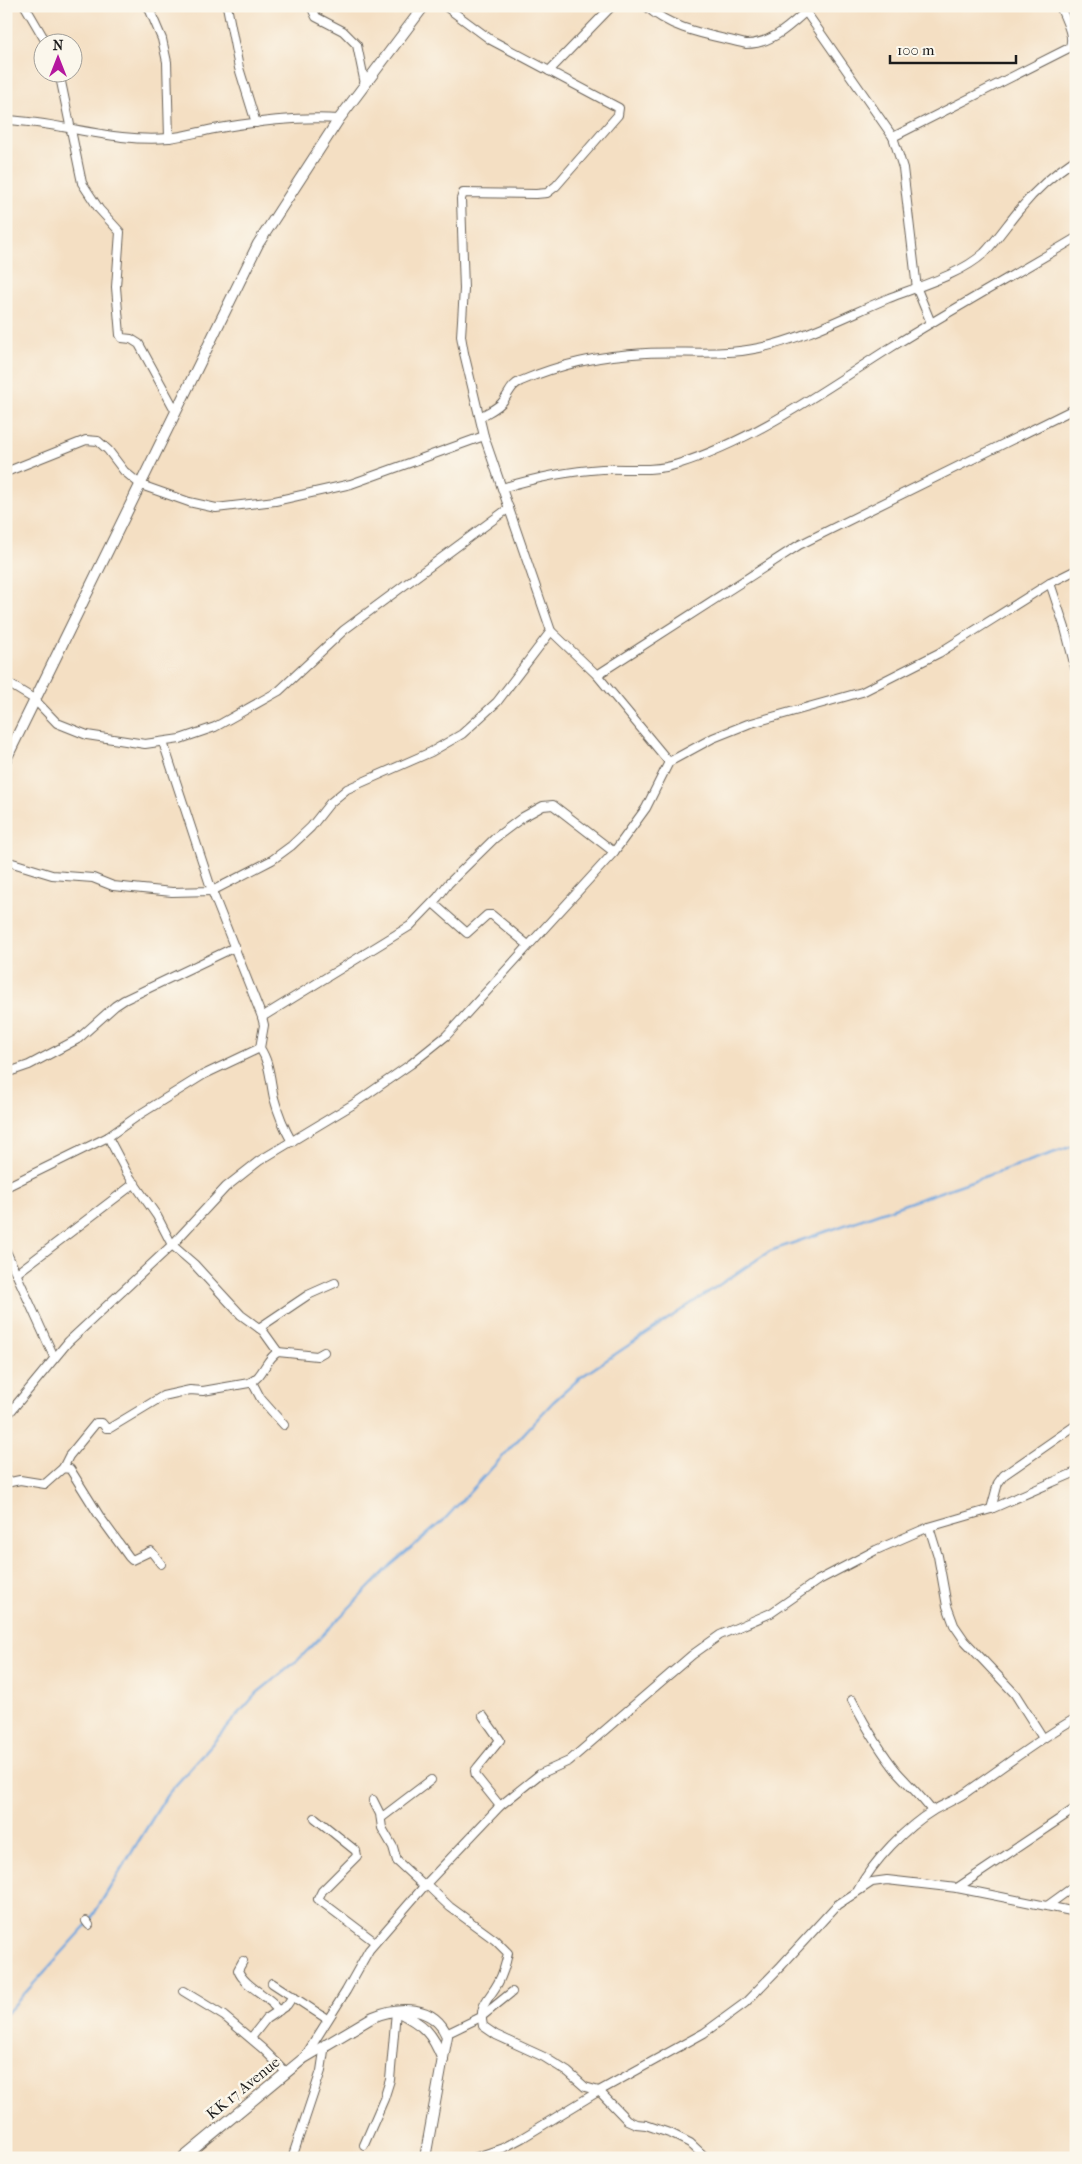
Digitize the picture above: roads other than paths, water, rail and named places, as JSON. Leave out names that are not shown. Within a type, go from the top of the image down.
[{"type":"street","points":[[25,6],[40,32]]},
{"type":"street","points":[[148,6],[162,40],[167,62],[170,138]]},
{"type":"street","points":[[227,6],[238,68],[256,123]]},
{"type":"street","points":[[311,6],[316,17],[343,31],[358,45],[366,84]]},
{"type":"street","points":[[6,759],[141,485],[175,410],[258,244],[339,119],[424,6]]},
{"type":"street","points":[[446,6],[491,40],[549,72],[616,105],[620,112],[556,186],[547,193],[466,192],[462,195],[464,289],[461,336],[484,436],[551,631],[597,675],[668,762]]},
{"type":"street","points":[[549,72],[612,6]]},
{"type":"street","points":[[646,6],[658,17],[672,24],[746,44],[756,44],[771,40],[809,9],[894,137],[903,168],[916,289],[931,323]]},
{"type":"street","points":[[894,137],[1069,48],[1072,44],[1071,38],[1060,6]]},
{"type":"street","points":[[61,82],[82,183],[99,209],[120,232],[116,287],[120,335],[122,338],[131,339],[139,344],[175,410]]},
{"type":"street","points":[[6,120],[26,121],[137,138],[170,138],[256,123],[316,117],[339,119]]},
{"type":"street","points":[[480,417],[498,407],[511,388],[520,381],[577,363],[645,353],[728,352],[758,348],[834,324],[890,298],[916,289],[969,264],[984,253],[1021,207],[1052,176],[1076,159]]},
{"type":"street","points":[[502,488],[564,472],[675,465],[712,453],[776,420],[931,323],[1076,238]]},
{"type":"street","points":[[597,675],[799,545],[1076,408]]},
{"type":"street","points":[[6,472],[86,440],[98,441],[108,450],[124,471],[141,485],[189,502],[216,508],[275,501],[351,484],[484,436]]},
{"type":"street","points":[[6,682],[34,699],[57,723],[87,735],[145,744],[163,742],[215,727],[279,691],[344,630],[509,508]]},
{"type":"street","points":[[6,1417],[54,1357],[172,1245],[226,1187],[259,1162],[352,1105],[411,1064],[446,1036],[614,852],[646,808],[668,762],[713,738],[748,724],[862,692],[939,653],[1050,583],[1076,570]]},
{"type":"street","points":[[1050,583],[1065,628],[1076,671]]},
{"type":"street","points":[[6,861],[52,875],[93,878],[113,886],[172,892],[212,891],[272,860],[291,846],[311,827],[330,803],[347,789],[431,752],[462,734],[497,702],[551,631]]},
{"type":"street","points":[[163,742],[212,891],[262,1017],[264,1025],[260,1048],[267,1059],[274,1098],[283,1124],[292,1142]]},
{"type":"street","points":[[262,1017],[410,926],[433,903],[448,884],[495,838],[523,817],[543,806],[553,805],[614,852]]},
{"type":"street","points":[[433,903],[467,933],[488,915],[492,915],[528,945]]},
{"type":"street","points":[[6,1073],[29,1065],[78,1040],[124,1000],[235,947]]},
{"type":"street","points":[[6,1187],[108,1137],[149,1108],[203,1075],[260,1048]]},
{"type":"street","points":[[108,1137],[127,1173],[157,1216],[172,1245],[194,1264],[241,1315],[270,1338],[278,1352]]},
{"type":"street","points":[[17,1273],[135,1183]]},
{"type":"street","points":[[6,1252],[54,1357]]},
{"type":"street","points":[[258,1328],[303,1298],[335,1283]]},
{"type":"street","points":[[6,1483],[20,1480],[45,1484],[63,1468],[69,1456],[96,1422],[102,1423],[106,1428],[110,1428],[163,1396],[190,1390],[220,1389],[252,1382],[263,1372],[272,1356],[278,1352],[317,1356],[324,1352]]},
{"type":"street","points":[[252,1382],[261,1399],[284,1425]]},
{"type":"street","points":[[992,1510],[998,1483],[1004,1475],[1076,1425]]},
{"type":"street","points":[[63,1468],[70,1469],[128,1557],[132,1560],[136,1559],[151,1551],[162,1564]]},
{"type":"street","points":[[304,2058],[375,1942],[425,1885],[500,1806],[540,1774],[569,1761],[669,1674],[720,1635],[771,1613],[817,1581],[876,1550],[929,1527],[992,1510],[1076,1472]]},
{"type":"street","points":[[929,1527],[938,1556],[947,1606],[954,1625],[965,1641],[1015,1694],[1043,1738]]},
{"type":"street","points":[[852,1700],[868,1730],[898,1772],[919,1793],[932,1811]]},
{"type":"street","points":[[484,1716],[500,1740],[478,1767],[476,1776],[500,1806]]},
{"type":"street","points":[[857,1892],[871,1867],[899,1839],[932,1811],[968,1792],[1043,1738],[1076,1718]]},
{"type":"street","points":[[381,1818],[431,1780]]},
{"type":"street","points":[[373,1800],[381,1818],[382,1828],[393,1847],[398,1861],[450,1907],[495,1940],[508,1953],[498,1984],[485,2000],[481,2017],[483,2026],[496,2035],[544,2057],[568,2072],[586,2087],[599,2091],[627,2120],[672,2134],[690,2143],[706,2158]]},
{"type":"street","points":[[957,1888],[1076,1808]]},
{"type":"street","points":[[315,1818],[356,1851],[357,1856],[322,1891],[318,1899],[348,1924],[375,1942]]},
{"type":"street","points":[[474,2158],[516,2141],[599,2091],[704,2033],[745,2003],[782,1966],[837,1905],[872,1882],[887,1880],[957,1888],[1076,1912]]},
{"type":"street","points":[[1047,1906],[1076,1885]]},
{"type":"street","points":[[243,1961],[238,1970],[239,1974],[245,1982],[274,2003],[273,2005],[279,2011]]},
{"type":"street","points":[[272,1983],[324,2017]]},
{"type":"street","points":[[183,1991],[224,2016],[251,2038],[286,2072]]},
{"type":"street","points":[[425,2158],[444,2061],[446,2034],[481,2017],[512,1992]]},
{"type":"street","points":[[251,2038],[266,2019],[287,2005],[293,1996]]},
{"type":"street","name":"KK 17 Avenue","points":[[183,2158],[304,2058],[373,2017],[385,2012],[404,2010],[426,2014],[442,2026],[446,2034]]},
{"type":"street","points":[[364,2145],[390,2080],[396,2011],[424,2027],[433,2038],[444,2061]]},
{"type":"street","points":[[292,2158],[321,2070],[325,2044]]},
{"type":"waterway","points":[[6,2014],[87,1925],[167,1795],[257,1693],[298,1660],[391,1565],[443,1521],[553,1402],[581,1377],[770,1251],[1070,1147],[1076,1147]]}]
